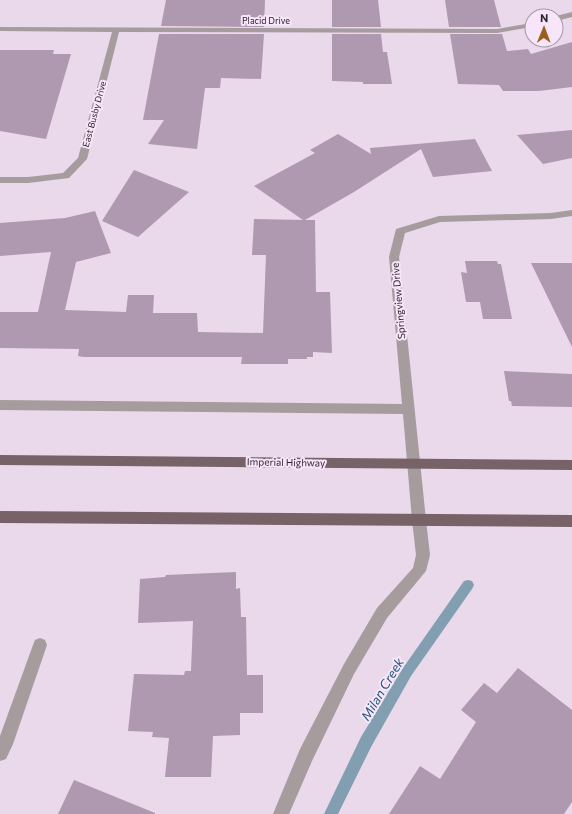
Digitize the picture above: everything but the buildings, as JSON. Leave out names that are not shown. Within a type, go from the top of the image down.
[{"type":"main road","name":"Imperial Highway","points":[[0,460],[572,465]]},
{"type":"main road","points":[[0,517],[572,521]]},
{"type":"street","name":"Placid Drive","points":[[0,29],[497,31],[524,26]]},
{"type":"street","name":"East Busby Drive","points":[[0,180],[28,180],[66,176],[82,159],[116,30]]},
{"type":"street","name":"Springview Drive","points":[[281,814],[306,755],[349,669],[382,613],[419,571],[423,555],[394,257],[400,231],[439,220],[551,216],[572,213]]},
{"type":"street","points":[[0,405],[408,409]]},
{"type":"street","points":[[0,753],[5,744],[40,645]]},
{"type":"waterway","name":"Milan Creek","points":[[331,814],[366,742],[407,672],[468,585]]}]
